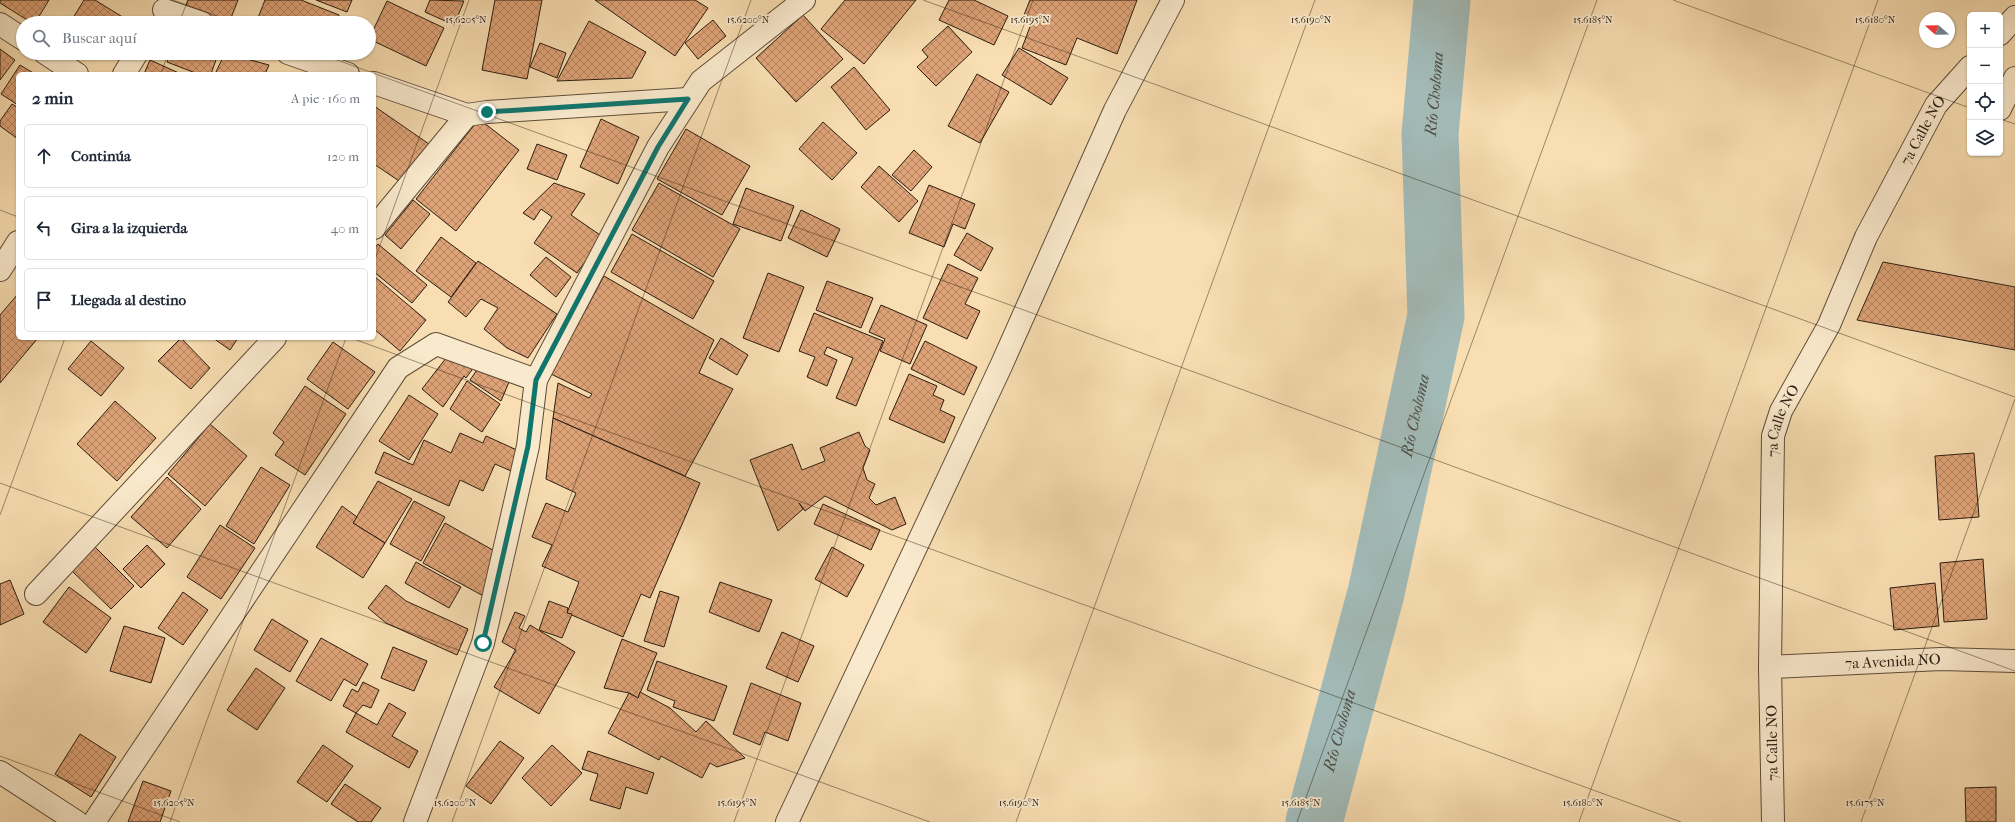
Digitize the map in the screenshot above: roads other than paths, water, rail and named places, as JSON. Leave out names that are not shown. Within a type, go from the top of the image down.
[{"type":"street","points":[[416,822],[483,643],[528,446],[536,380],[658,147],[688,99],[701,81],[804,0]]},
{"type":"street","points":[[787,822],[1002,366],[1115,110],[1173,0]]},
{"type":"street","points":[[164,11],[180,16]]},
{"type":"street","points":[[2003,31],[2015,17]]},
{"type":"street","points":[[0,24],[16,34]]},
{"type":"street","points":[[56,60],[74,72]]},
{"type":"street","points":[[125,72],[133,60]]},
{"type":"street","points":[[308,60],[342,72]]},
{"type":"street","name":"7a Calle NO","points":[[1773,822],[1770,667],[1774,436],[1781,411],[1829,325],[1866,236],[1936,105],[1967,70]]},
{"type":"street","points":[[2003,103],[2015,78]]},
{"type":"street","points":[[376,84],[467,115],[487,112],[688,99]]},
{"type":"street","points":[[376,226],[467,115]]},
{"type":"street","points":[[0,270],[16,245]]},
{"type":"street","points":[[36,594],[273,340]]},
{"type":"street","points":[[94,822],[398,368],[436,344],[536,380]]},
{"type":"street","name":"7a Avenida NO","points":[[1770,667],[1941,659],[2015,661]]},
{"type":"street","points":[[0,772],[77,822]]},
{"type":"waterway","name":"Río Choloma","points":[[1314,822],[1376,593],[1436,316],[1430,134],[1442,0]]}]
